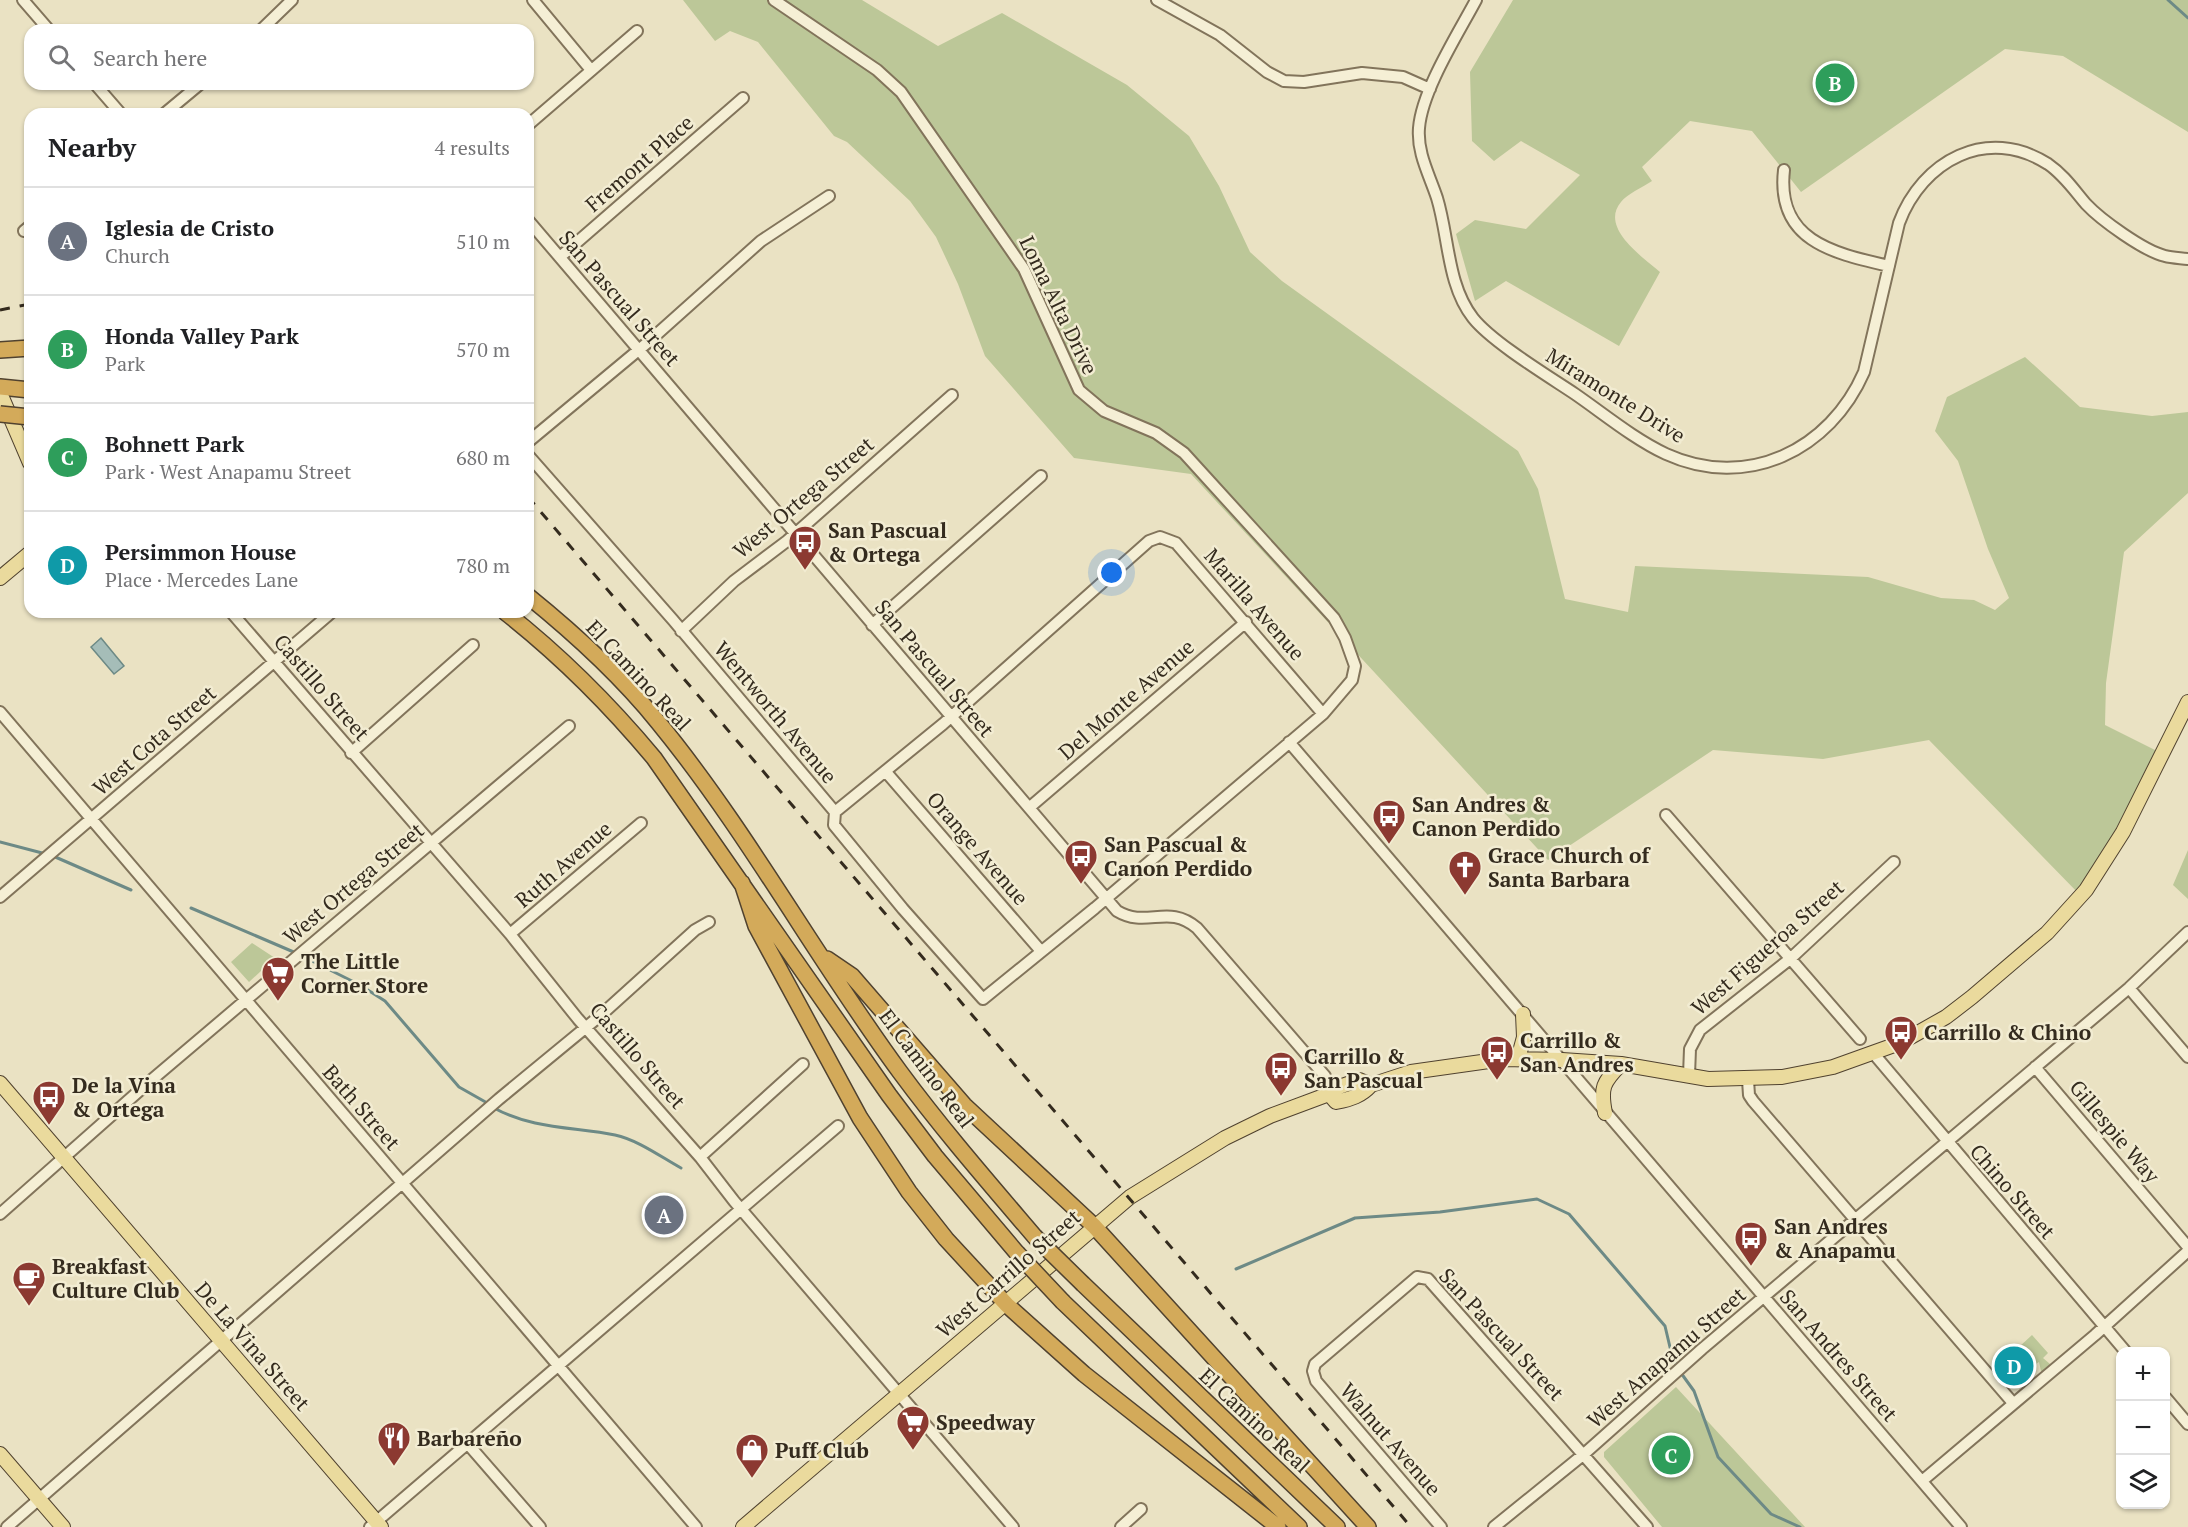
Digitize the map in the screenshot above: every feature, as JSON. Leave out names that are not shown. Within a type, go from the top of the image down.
[{"type":"highway","points":[[0,350],[24,348]]},
{"type":"highway","points":[[0,387],[24,389]]},
{"type":"highway","points":[[0,414],[24,416]]},
{"type":"highway","name":"El Camino Real","points":[[534,601],[575,636],[656,720],[701,779],[900,1072],[972,1164],[1035,1237],[1337,1527]]},
{"type":"highway","name":"El Camino Real","points":[[513,618],[612,707],[661,767],[888,1095],[935,1156],[1017,1253],[1063,1302],[1299,1527]]},
{"type":"highway","points":[[742,883],[756,926],[875,1143],[946,1239],[1007,1305],[1124,1406],[1278,1527]]},
{"type":"highway","points":[[820,954],[852,976],[964,1105],[1094,1226],[1368,1527]]},
{"type":"main road","points":[[0,393],[24,451]]},
{"type":"main road","points":[[0,578],[24,558]]},
{"type":"main road","name":"West Carrillo Street","points":[[743,1527],[972,1331],[1007,1305],[1094,1226],[1130,1197],[1193,1156],[1270,1116],[1329,1094],[1336,1102],[1363,1094],[1371,1085],[1421,1071],[1490,1060],[1562,1060],[1621,1064],[1708,1079],[1748,1080],[1808,1073],[1874,1054],[1923,1031],[1963,1004],[2065,915],[2099,872],[2123,832],[2188,702]]},
{"type":"main road","points":[[1518,1059],[1524,1037],[1523,1014]]},
{"type":"main road","points":[[1605,1113],[1602,1098],[1605,1081],[1621,1064]]},
{"type":"main road","name":"De La Vina Street","points":[[0,1083],[376,1525]]},
{"type":"main road","points":[[0,1454],[63,1527]]},
{"type":"street","points":[[23,0],[44,24]]},
{"type":"street","points":[[267,24],[292,0]]},
{"type":"street","points":[[533,0],[591,70]]},
{"type":"street","name":"Loma Alta Drive","points":[[774,0],[877,70],[901,92],[1024,269],[1079,390],[1099,409],[1156,433],[1195,463],[1334,618],[1354,660],[1354,674],[1348,685],[1323,714]]},
{"type":"street","points":[[1157,0],[1220,35],[1267,72],[1284,81],[1304,82],[1362,73],[1403,77],[1430,88]]},
{"type":"street","name":"Miramonte Drive","points":[[1476,0],[1430,88],[1422,107],[1419,127],[1421,154],[1437,197],[1456,285],[1466,308],[1477,323],[1531,364],[1667,454],[1706,465],[1743,466],[1778,458],[1821,433],[1848,403],[1864,372],[1906,204],[1922,181],[1955,157],[1996,149],[2023,153],[2048,164],[2069,182],[2098,216],[2115,229],[2164,256],[2188,259]]},
{"type":"street","points":[[534,119],[638,31]]},
{"type":"street","points":[[100,90],[116,108]]},
{"type":"street","points":[[171,108],[193,90]]},
{"type":"street","name":"Fremont Place","points":[[560,257],[743,98]]},
{"type":"street","points":[[1784,170],[1782,186],[1785,204],[1798,229],[1819,244],[1836,252],[1889,266]]},
{"type":"street","points":[[534,437],[640,349],[761,241],[829,196]]},
{"type":"street","name":"San Pascual Street","points":[[534,227],[1117,911],[1132,919],[1171,915],[1183,918],[1197,928],[1325,1076],[1329,1094]]},
{"type":"street","name":"West Ortega Street","points":[[681,631],[734,581],[795,533],[951,395]]},
{"type":"street","name":"Wentworth Avenue","points":[[534,462],[836,812],[834,825],[864,863],[983,999],[1040,950]]},
{"type":"street","points":[[872,625],[1041,476]]},
{"type":"street","name":"Marilla Avenue","points":[[950,717],[1149,541],[1160,537],[1171,539],[1246,622],[1323,714]]},
{"type":"street","name":"Castillo Street","points":[[236,618],[510,934],[586,1028],[700,1157],[741,1210],[1013,1527]]},
{"type":"street","name":"West Cota Street","points":[[0,897],[325,618]]},
{"type":"street","name":"Del Monte Avenue","points":[[1030,807],[1246,622]]},
{"type":"street","points":[[351,753],[473,645]]},
{"type":"street","name":"Bath Street","points":[[0,712],[696,1527]]},
{"type":"street","points":[[1040,950],[1106,898],[1323,714]]},
{"type":"street","points":[[836,812],[950,717]]},
{"type":"street","name":"West Ortega Street","points":[[0,1214],[286,964],[570,726]]},
{"type":"street","name":"San Andres Street","points":[[1289,742],[1961,1527]]},
{"type":"street","name":"Orange Avenue","points":[[886,771],[1040,950]]},
{"type":"street","points":[[1666,815],[1860,1040]]},
{"type":"street","name":"Ruth Avenue","points":[[510,934],[641,823]]},
{"type":"street","name":"West Figueroa Street","points":[[1689,1075],[1690,1049],[1696,1034],[1790,958],[1894,862]]},
{"type":"street","points":[[7,1527],[499,1099],[586,1028],[688,936],[709,922]]},
{"type":"street","name":"West Anapamu Street","points":[[1494,1527],[1584,1454],[1663,1383],[2129,988],[2188,932]]},
{"type":"street","points":[[2129,988],[2188,1057]]},
{"type":"street","name":"Chino Street","points":[[1874,1054],[2122,1347]]},
{"type":"street","points":[[700,1157],[803,1064]]},
{"type":"street","name":"Gillespie Way","points":[[2035,1067],[2188,1249]]},
{"type":"street","points":[[1748,1080],[1749,1095],[1753,1101],[2013,1403]]},
{"type":"street","points":[[376,1525],[467,1443],[838,1126]]},
{"type":"street","points":[[1922,1481],[2104,1326],[2188,1249]]},
{"type":"street","name":"San Pascual Street","points":[[1423,1277],[1428,1279],[1647,1527]]},
{"type":"street","name":"Walnut Avenue","points":[[1423,1277],[1411,1280],[1315,1364],[1314,1375],[1441,1527]]},
{"type":"street","points":[[2169,1401],[2188,1424]]},
{"type":"street","points":[[467,1443],[540,1527]]},
{"type":"street","points":[[1121,1527],[1141,1509]]},
{"type":"green space","points":[[683,0],[862,0],[938,46],[1002,13],[1127,85],[1189,136],[1219,186],[1250,252],[1282,281],[1518,451],[1538,489],[1565,599],[1628,612],[1635,566],[1868,577],[1941,598],[1974,600],[1995,610],[2009,598],[1988,549],[1958,461],[1935,431],[1947,397],[2025,357],[2080,407],[2152,416],[2188,412],[2188,493],[2124,552],[2106,683],[2105,725],[2161,753],[2081,896],[1929,740],[1823,759],[1713,750],[1548,860],[1191,474],[1074,458],[985,356],[958,284],[936,237],[910,201],[847,142],[834,136],[758,42],[730,31],[715,41]]},
{"type":"green space","points":[[1513,0],[2188,0],[2188,132],[2063,56],[2005,49],[1801,192],[1752,131],[1690,121],[1642,167],[1652,181],[1624,199],[1616,212],[1619,232],[1635,251],[1660,272],[1619,346],[1506,281],[1475,301],[1456,234],[1475,220],[1526,229],[1580,175],[1521,141],[1494,161],[1472,141],[1470,72]]},
{"type":"green space","points":[[2188,850],[2188,899],[2173,885]]},
{"type":"green space","points":[[252,943],[275,958],[249,982],[231,962]]},
{"type":"green space","points":[[2032,1335],[2048,1353],[2043,1358],[2050,1364],[2045,1371],[2041,1371],[2039,1362],[2034,1365],[2019,1347]]},
{"type":"green space","points":[[1676,1387],[1805,1527],[1662,1527],[1604,1457],[1604,1452]]},
{"type":"water","points":[[101,638],[124,666],[114,674],[91,647]]},
{"type":"waterway","points":[[2168,0],[2188,18]]},
{"type":"waterway","points":[[0,842],[46,854]]},
{"type":"waterway","points":[[53,856],[131,890]]},
{"type":"waterway","points":[[191,908],[296,953]]},
{"type":"waterway","points":[[302,956],[360,985],[385,1001],[459,1087],[489,1104]]},
{"type":"waterway","points":[[494,1108],[538,1124],[624,1137],[681,1168]]},
{"type":"waterway","points":[[1236,1269],[1355,1218],[1440,1212],[1537,1199],[1569,1214],[1665,1326],[1673,1360],[1678,1367]]},
{"type":"waterway","points":[[1681,1373],[1694,1391],[1718,1457],[1771,1514],[1800,1527]]},
{"type":"railway","points":[[0,310],[24,305]]},
{"type":"railway","points":[[534,504],[1411,1527]]},
{"type":"place","name":"Honda Valley Park","points":[[1835,83]]},
{"type":"place","name":"San Pascual & Ortega","points":[[805,571]]},
{"type":"place","name":"San Andres & Canon Perdido","points":[[1389,845]]},
{"type":"place","name":"San Pascual & Canon Perdido","points":[[1081,885]]},
{"type":"place","name":"Grace Church of Santa Barbara","points":[[1465,896]]},
{"type":"place","name":"The Little Corner Store","points":[[278,1002]]},
{"type":"place","name":"Carrillo & Chino","points":[[1901,1061]]},
{"type":"place","name":"Carrillo & San Andres","points":[[1497,1081]]},
{"type":"place","name":"Carrillo & San Pascual","points":[[1281,1097]]},
{"type":"place","name":"De la Vina & Ortega","points":[[49,1126]]},
{"type":"place","name":"Iglesia de Cristo","points":[[664,1215]]},
{"type":"place","name":"San Andres & Anapamu","points":[[1751,1267]]},
{"type":"place","name":"Breakfast Culture Club","points":[[29,1307]]},
{"type":"place","name":"Persimmon House","points":[[2014,1366]]},
{"type":"place","name":"Speedway","points":[[913,1451]]},
{"type":"place","name":"Bohnett Park","points":[[1671,1455]]},
{"type":"place","name":"Barbareño","points":[[394,1467]]},
{"type":"place","name":"Puff Club","points":[[752,1479]]}]
